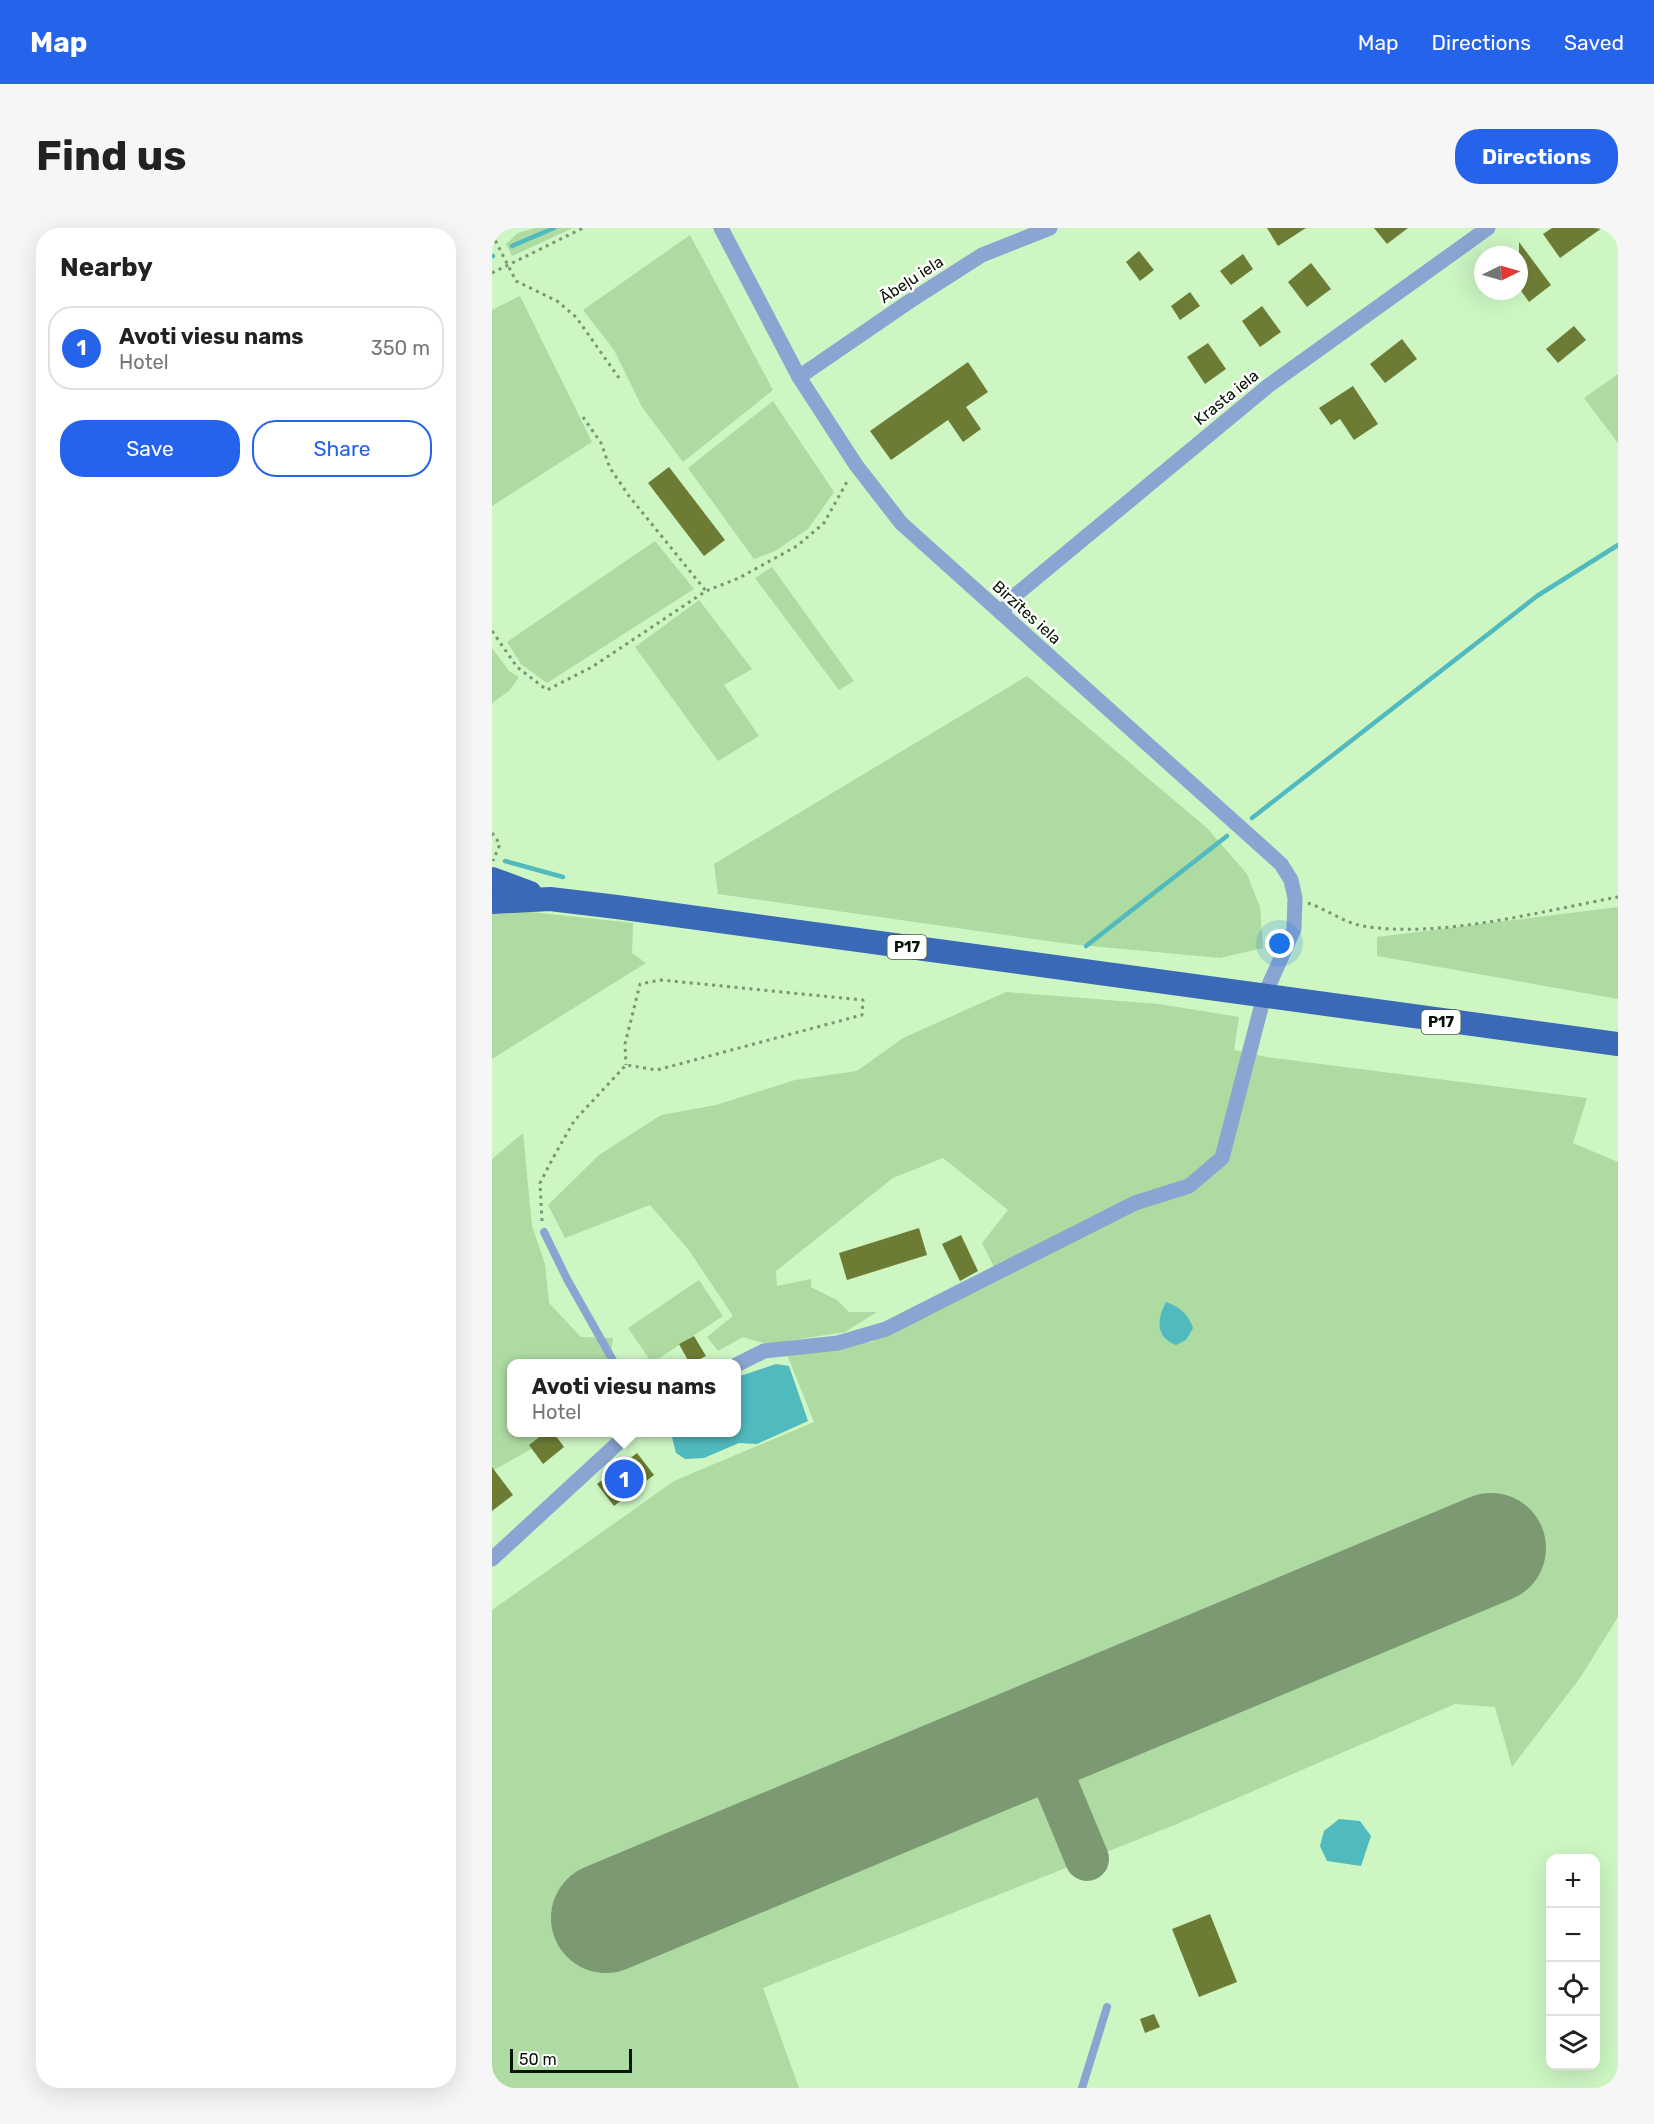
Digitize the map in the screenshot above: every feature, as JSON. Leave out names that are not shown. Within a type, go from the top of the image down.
[{"type":"main road","name":"P17","points":[[492,879],[550,899]]},
{"type":"main road","name":"P17","points":[[492,902],[550,899],[1618,1044]]},
{"type":"street","name":"Birzītes iela","points":[[721,228],[800,376],[856,465],[901,523],[1281,864],[1291,880],[1295,898],[1294,929],[1264,996],[1222,1158],[1189,1186],[1135,1203],[886,1329],[838,1343],[764,1351],[741,1362]]},
{"type":"street","name":"Ābeļu iela","points":[[800,376],[982,255],[1050,228]]},
{"type":"street","name":"Krasta iela","points":[[1001,613],[1018,593],[1268,386],[1488,228]]},
{"type":"street","points":[[492,1559],[625,1437]]},
{"type":"lane","points":[[544,1232],[567,1279],[612,1359]]},
{"type":"lane","points":[[1082,2088],[1107,2007]]},
{"type":"path","points":[[492,273],[584,228]]},
{"type":"path","points":[[492,234],[516,281],[557,301],[576,317],[619,378]]},
{"type":"path","points":[[583,417],[601,443],[610,468],[629,496],[706,591]]},
{"type":"path","points":[[492,631],[517,667],[547,690],[592,667],[706,591],[739,578],[797,546],[824,523],[856,465]]},
{"type":"path","points":[[492,833],[500,844],[492,862]]},
{"type":"path","points":[[1295,898],[1361,926],[1425,929],[1519,917],[1618,897]]},
{"type":"path","points":[[544,1232],[540,1209],[540,1183],[574,1121],[626,1065],[625,1044],[640,984],[661,980],[863,1000],[862,1015],[657,1070],[626,1065]]},
{"type":"green space","points":[[535,228],[573,228],[512,256],[506,244],[518,233]]},
{"type":"green space","points":[[690,235],[773,390],[683,462],[642,407],[614,350],[583,310]]},
{"type":"green space","points":[[520,296],[592,442],[492,506],[492,310]]},
{"type":"green space","points":[[1618,374],[1618,443],[1584,398]]},
{"type":"green space","points":[[773,401],[834,492],[808,529],[775,551],[754,559],[688,468]]},
{"type":"green space","points":[[655,541],[694,589],[547,683],[521,664],[507,642]]},
{"type":"green space","points":[[772,567],[854,681],[839,690],[755,578]]},
{"type":"green space","points":[[699,600],[752,669],[724,685],[759,736],[718,761],[635,647]]},
{"type":"green space","points":[[492,648],[509,671],[519,677],[509,691],[492,703]]},
{"type":"green space","points":[[1027,676],[1207,828],[1247,874],[1260,907],[1263,948],[1220,958],[1069,944],[718,894],[714,864]]},
{"type":"green space","points":[[1618,907],[1618,999],[1377,956],[1377,937]]},
{"type":"green space","points":[[512,910],[633,923],[632,953],[646,963],[492,1059],[492,913]]},
{"type":"green space","points":[[1006,992],[1159,1004],[1239,1017],[1234,1050],[1266,1057],[1587,1098],[1573,1143],[1618,1162],[1618,1617],[1580,1678],[1512,1767],[1495,1707],[1455,1704],[1172,1826],[763,1988],[799,2088],[492,2088],[492,1610],[674,1481],[814,1422],[786,1352],[872,1342],[991,1281],[995,1269],[982,1243],[1008,1210],[943,1158],[893,1178],[776,1271],[777,1286],[811,1279],[811,1287],[837,1300],[849,1312],[877,1312],[845,1332],[767,1344],[743,1337],[718,1351],[707,1337],[733,1316],[688,1249],[650,1205],[565,1238],[548,1205],[599,1155],[661,1115],[716,1105],[795,1080],[857,1071],[903,1038]]},
{"type":"green space","points":[[523,1133],[532,1226],[545,1264],[549,1303],[581,1337],[613,1338],[610,1359],[507,1359],[507,1437],[553,1437],[492,1471],[492,1159]]},
{"type":"green space","points":[[699,1280],[723,1316],[658,1359],[649,1359],[628,1328]]},
{"type":"water","points":[[1166,1302],[1183,1312],[1193,1328],[1186,1340],[1176,1345],[1169,1342],[1161,1332],[1161,1315]]},
{"type":"water","points":[[776,1364],[789,1366],[808,1421],[757,1444],[739,1443],[704,1458],[685,1459],[676,1453],[672,1437],[741,1437],[741,1376]]},
{"type":"water","points":[[1339,1819],[1360,1821],[1371,1836],[1361,1866],[1327,1861],[1320,1846],[1324,1831]]},
{"type":"building","points":[[1267,228],[1306,228],[1278,246]]},
{"type":"building","points":[[1374,228],[1408,228],[1387,244]]},
{"type":"building","points":[[1552,228],[1602,228],[1560,258],[1543,234]]},
{"type":"building","points":[[1139,251],[1154,270],[1140,281],[1126,262]]},
{"type":"building","points":[[1243,254],[1253,269],[1231,285],[1220,271]]},
{"type":"building","points":[[1528,254],[1551,285],[1529,302],[1528,300]]},
{"type":"building","points":[[1311,263],[1331,289],[1307,307],[1288,282]]},
{"type":"building","points":[[1190,292],[1200,306],[1180,320],[1171,306]]},
{"type":"building","points":[[1262,306],[1281,332],[1260,347],[1242,321]]},
{"type":"building","points":[[1574,326],[1586,340],[1558,363],[1546,349]]},
{"type":"building","points":[[1402,339],[1417,359],[1385,383],[1370,364]]},
{"type":"building","points":[[1208,343],[1226,369],[1205,384],[1187,357]]},
{"type":"building","points":[[968,362],[988,392],[966,407],[981,429],[963,442],[948,420],[891,460],[870,431]]},
{"type":"building","points":[[1353,386],[1378,424],[1354,440],[1340,419],[1331,425],[1319,408]]},
{"type":"building","points":[[669,467],[725,540],[704,556],[648,483]]},
{"type":"building","points":[[919,1228],[927,1255],[847,1280],[839,1253]]},
{"type":"building","points":[[961,1235],[978,1271],[960,1281],[942,1244]]},
{"type":"building","points":[[694,1336],[706,1356],[700,1359],[687,1359],[679,1344]]},
{"type":"building","points":[[539,1437],[557,1437],[564,1447],[543,1464],[529,1445]]},
{"type":"building","points":[[637,1453],[654,1475],[614,1506],[597,1484]]},
{"type":"building","points":[[492,1467],[513,1495],[492,1511]]},
{"type":"building","points":[[1210,1914],[1237,1982],[1199,1997],[1172,1929]]},
{"type":"building","points":[[1154,2014],[1160,2027],[1145,2033],[1140,2019]]},
{"type":"waterway","points":[[512,246],[554,228]]},
{"type":"waterway","points":[[1252,818],[1537,596],[1618,545]]},
{"type":"waterway","points":[[1086,946],[1227,836]]},
{"type":"waterway","points":[[505,861],[563,877]]},
{"type":"taxiway","points":[[1037,1738],[1087,1859]]},
{"type":"runway","points":[[606,1918],[1491,1548]]},
{"type":"place","name":"Avoti viesu nams","points":[[624,1479]]}]
